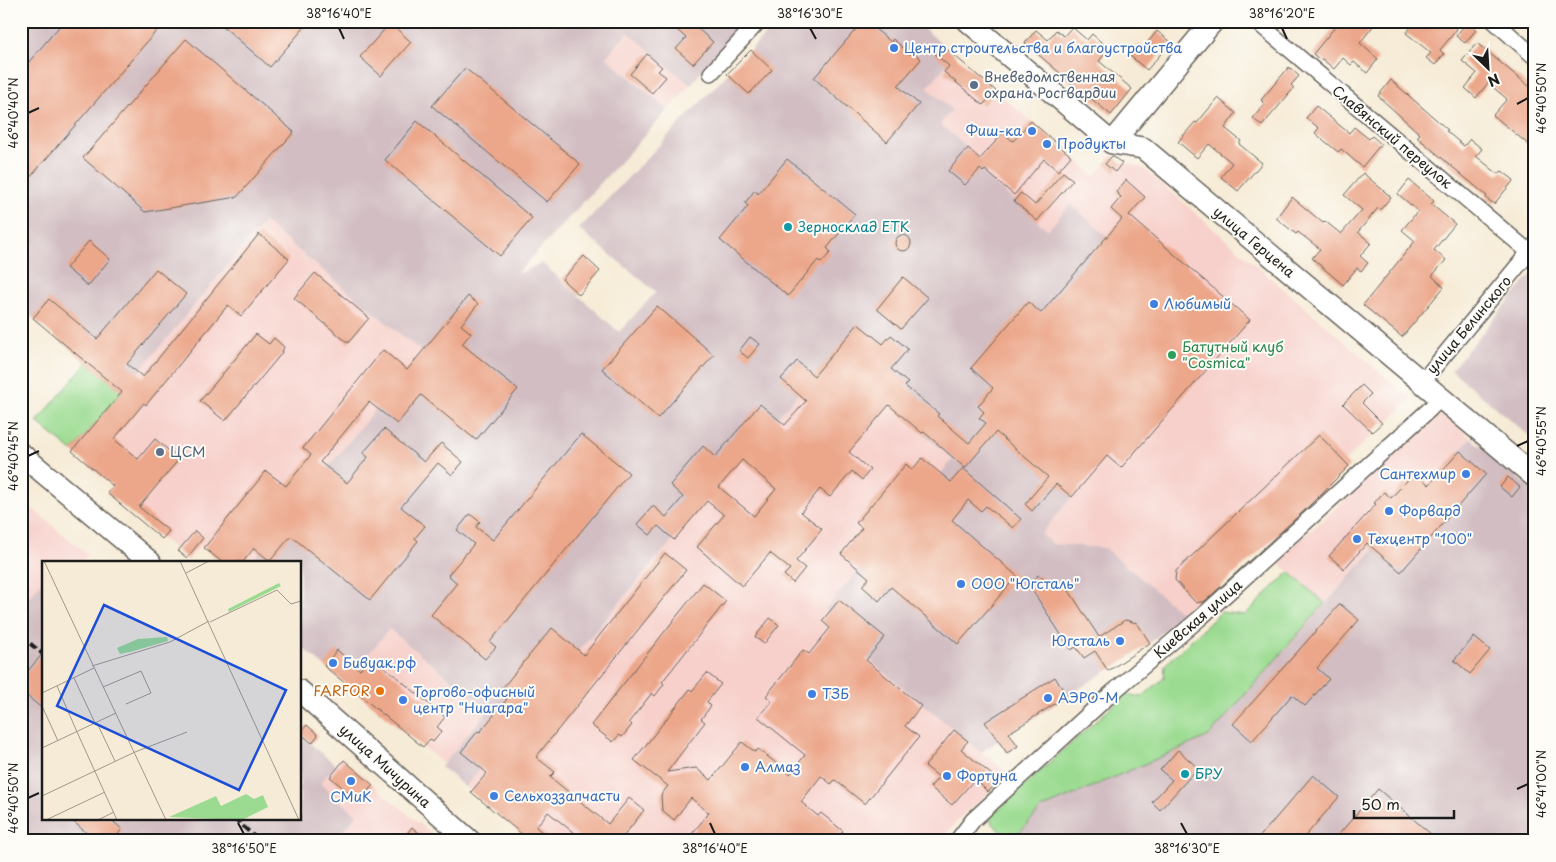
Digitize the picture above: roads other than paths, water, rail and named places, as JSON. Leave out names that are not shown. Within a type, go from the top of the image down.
[{"type":"street","points":[[711,73],[759,21]]},
{"type":"street","points":[[968,21],[1112,143],[1143,148],[1137,113]]},
{"type":"street","points":[[1112,143],[1213,21]]},
{"type":"street","name":"Славянский переулок","points":[[1256,21],[1532,249]]},
{"type":"street","points":[[1494,21],[1535,57]]},
{"type":"street","name":"улица Герцена","points":[[1143,148],[1535,477]]},
{"type":"street","name":"улица Белинского","points":[[1422,382],[1532,249]]},
{"type":"street","name":"Киевская улица","points":[[957,841],[973,820],[1113,692],[1200,618],[1440,398]]},
{"type":"street","points":[[21,454],[149,561]]},
{"type":"street","name":"улица Мичурина","points":[[301,692],[470,841]]},
{"type":"railway","points":[[21,636],[42,653]]},
{"type":"railway","points":[[236,820],[259,841]]},
{"type":"place","name":"Центр строительства и благоустройства","points":[[894,48]]},
{"type":"place","name":"Вневедомственная охрана Росгвардии","points":[[974,85]]},
{"type":"place","name":"Фиш-ка","points":[[1032,131]]},
{"type":"place","name":"Продукты","points":[[1047,144]]},
{"type":"place","name":"Зерносклад ЕТК","points":[[788,227]]},
{"type":"place","name":"Любимый","points":[[1154,304]]},
{"type":"place","name":"Батутный клуб \"Cosmica\"","points":[[1172,355]]},
{"type":"place","name":"ЦСМ","points":[[160,452]]},
{"type":"place","name":"Сантехмир","points":[[1466,474]]},
{"type":"place","name":"Форвард","points":[[1389,511]]},
{"type":"place","name":"Техцентр \"100\"","points":[[1357,539]]},
{"type":"place","name":"ООО \"Югсталь\"","points":[[961,584]]},
{"type":"place","name":"Югсталь","points":[[1120,641]]},
{"type":"place","name":"Бивуак.рф","points":[[333,663]]},
{"type":"place","name":"FARFOR","points":[[380,691]]},
{"type":"place","name":"ТЗБ","points":[[812,694]]},
{"type":"place","name":"АЭРО-М","points":[[1048,698]]},
{"type":"place","name":"Торгово-офисный центр \"Ниагара\"","points":[[403,700]]},
{"type":"place","name":"Алмаз","points":[[745,767]]},
{"type":"place","name":"БРУ","points":[[1185,774]]},
{"type":"place","name":"Фортуна","points":[[947,776]]},
{"type":"place","name":"СМиК","points":[[351,781]]},
{"type":"place","name":"Сельхоззапчасти","points":[[494,796]]}]
